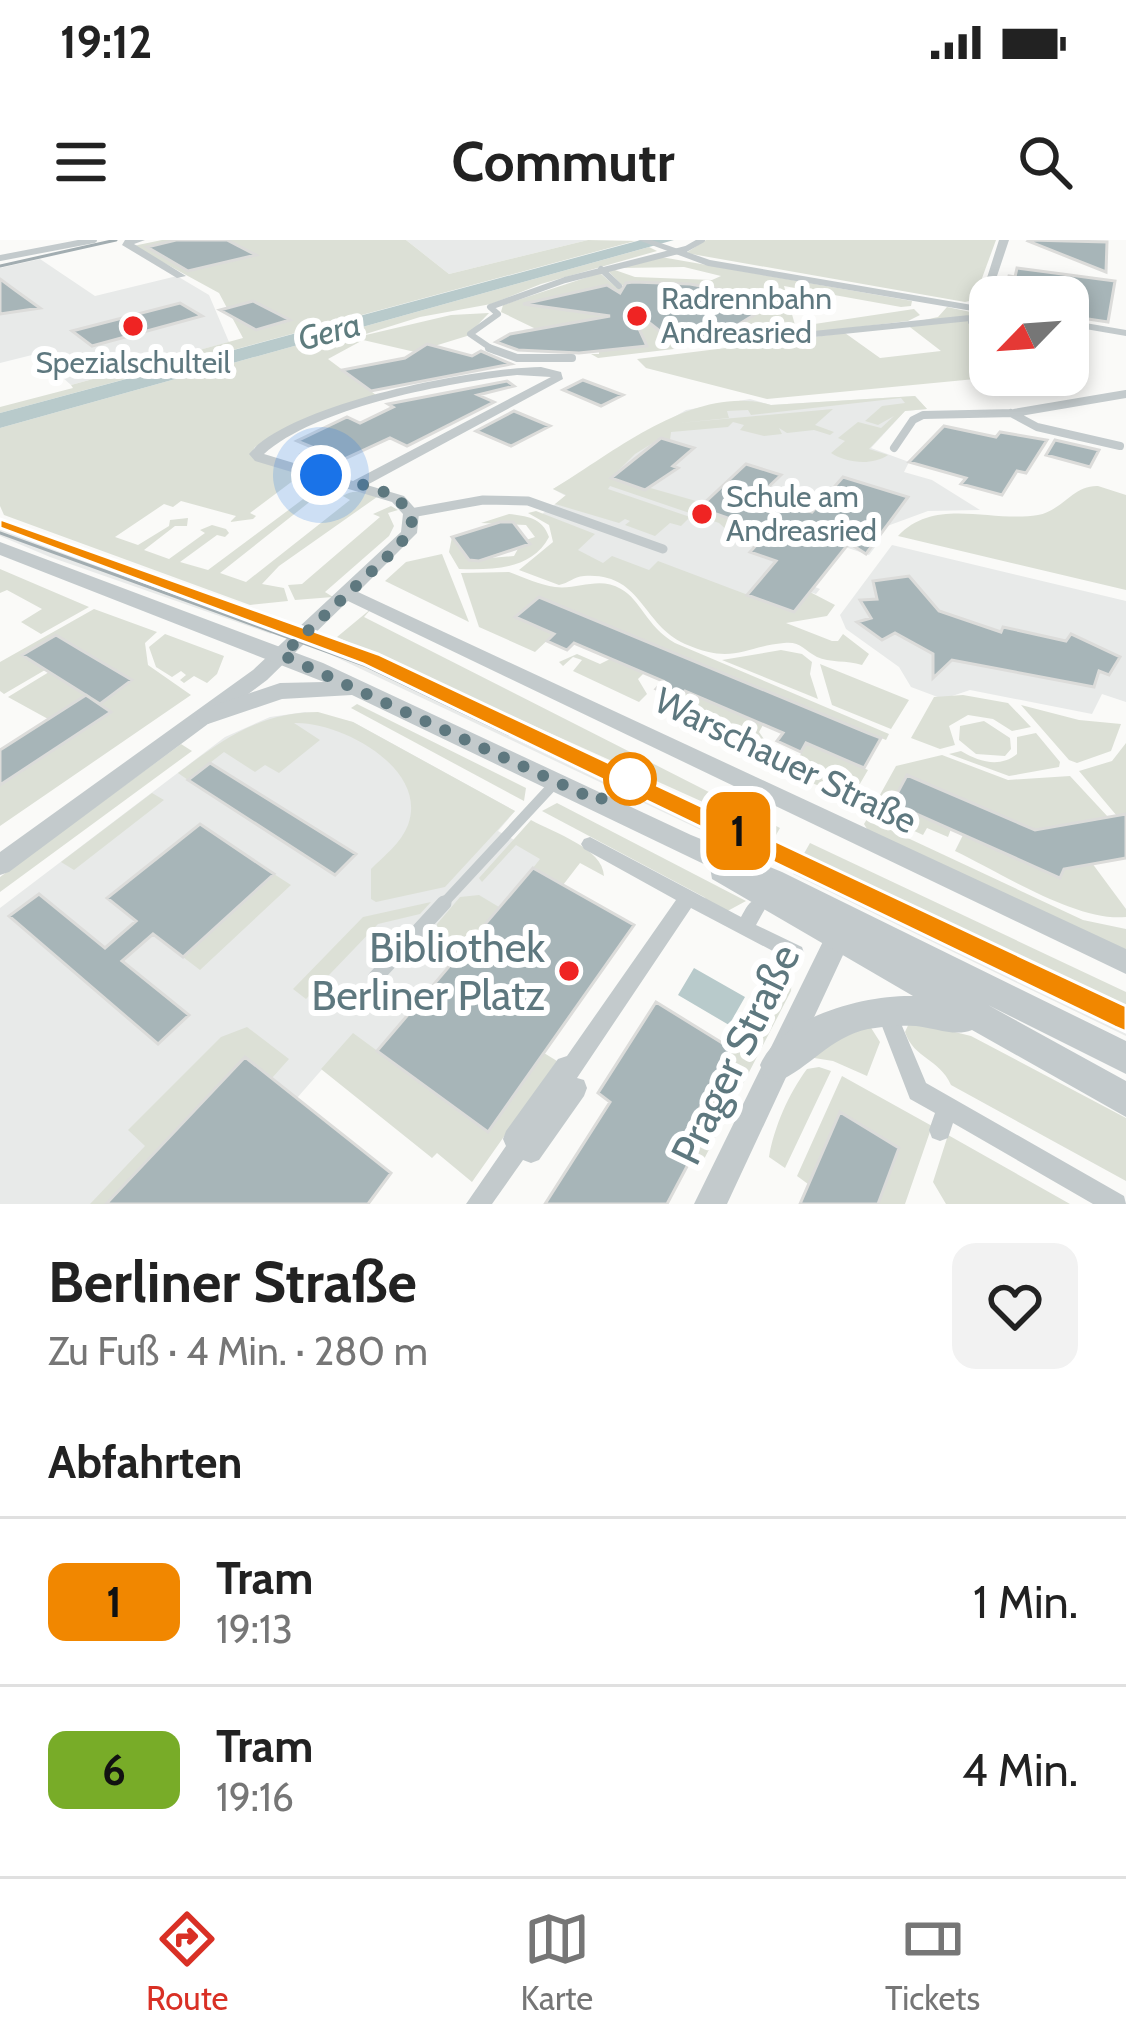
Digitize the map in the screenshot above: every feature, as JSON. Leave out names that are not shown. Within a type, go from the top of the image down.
[{"type":"street","points":[[140,240],[125,243],[181,276]]},
{"type":"street","points":[[643,240],[718,265],[969,310]]},
{"type":"street","points":[[992,276],[1004,240]]},
{"type":"street","points":[[1089,330],[1126,333]]},
{"type":"street","points":[[0,866],[208,716],[282,655],[410,533],[411,513],[391,494],[356,485],[260,458],[257,452],[364,403],[513,371],[541,368],[557,375],[557,380],[356,485]]},
{"type":"street","points":[[0,548],[374,695],[557,780],[842,929],[1126,1058]]},
{"type":"street","name":"Warschauer Straße","points":[[349,594],[1126,962]]},
{"type":"street","points":[[208,716],[250,698],[304,688],[374,695]]},
{"type":"street","points":[[590,844],[795,953]]},
{"type":"street","points":[[478,1204],[521,1144],[532,1153],[688,898]]},
{"type":"street","points":[[744,928],[757,907]]},
{"type":"street","points":[[842,929],[1006,1035],[1126,1100]]},
{"type":"street","name":"Prager Straße","points":[[710,1204],[842,929]]},
{"type":"street","points":[[777,1065],[805,1038],[835,1024],[885,1011],[944,1014],[1006,1035]]},
{"type":"street","points":[[890,1022],[919,1091],[944,1119],[1116,1204]]},
{"type":"lane","points":[[0,258],[94,240]]},
{"type":"lane","points":[[572,358],[512,358],[488,352],[470,334],[498,314],[490,307],[702,240]]},
{"type":"lane","points":[[602,269],[619,286]]},
{"type":"lane","points":[[804,335],[969,313]]},
{"type":"lane","points":[[894,448],[917,416],[1011,413],[1126,394]]},
{"type":"lane","points":[[1011,413],[1037,427],[1120,446]]},
{"type":"lane","points":[[411,513],[483,500],[529,501],[662,549]]},
{"type":"lane","points":[[375,978],[557,780]]},
{"type":"shaded area","points":[[162,240],[406,240],[449,274],[588,240],[635,241],[0,413],[0,407],[73,388],[71,385],[243,338],[219,293],[133,246]]},
{"type":"shaded area","points":[[406,240],[588,240],[449,274]]},
{"type":"shaded area","points":[[706,240],[996,240],[983,276],[969,276],[969,301],[965,302],[686,253]]},
{"type":"shaded area","points":[[649,247],[657,251],[541,284],[491,304],[420,317],[353,338],[451,315],[489,313],[467,336],[415,352],[363,340],[328,359],[380,398],[334,410],[255,447],[252,452],[312,476],[294,480],[250,513],[256,516],[253,519],[230,522],[236,516],[181,501],[173,507],[164,504],[115,537],[138,545],[169,526],[170,520],[188,518],[187,526],[175,526],[144,550],[169,559],[205,533],[200,530],[212,525],[226,529],[225,537],[217,535],[180,562],[208,570],[318,488],[311,485],[335,485],[331,493],[317,496],[220,573],[246,582],[350,500],[343,496],[356,492],[377,497],[279,566],[262,584],[284,588],[288,601],[250,605],[4,515],[0,506],[0,428]]},
{"type":"shaded area","points":[[661,257],[912,301],[911,306],[901,307],[784,286],[795,325],[768,331],[914,309],[920,315],[908,321],[598,358],[591,354],[599,354],[599,346],[523,330],[536,329],[501,312],[503,305],[600,273],[616,287],[623,286],[607,270],[612,269],[635,277],[712,280],[721,276],[684,267],[620,268]]},
{"type":"shaded area","points":[[40,259],[95,296],[177,276],[209,295],[229,342],[71,385],[36,354],[0,363],[0,268]]},
{"type":"shaded area","points":[[947,307],[969,312],[969,380],[767,399],[646,368],[637,359],[845,333],[880,358],[941,351],[906,324],[938,317]]},
{"type":"shaded area","name":"Schule am Andreasried","points":[[915,396],[927,409],[905,411],[871,448],[909,462],[904,472],[932,480],[980,510],[928,511],[852,539],[875,547],[869,555],[845,547],[815,587],[820,589],[816,594],[810,592],[778,632],[571,552],[542,514],[566,496],[553,489],[686,410],[750,399],[771,405]]},
{"type":"shaded area","points":[[915,396],[927,409],[905,411],[869,449],[888,455],[874,461],[851,461],[831,453],[845,441],[838,438],[858,422],[881,428],[894,416],[878,425],[865,421],[882,406],[905,403],[901,398],[751,415],[748,410],[727,411],[729,418],[679,423],[833,409],[815,425],[834,432],[787,433],[779,428],[782,434],[764,436],[740,430],[744,425],[733,422],[728,427],[671,432],[670,440],[661,438],[635,454],[612,477],[703,503],[700,508],[768,531],[762,537],[729,532],[719,523],[610,486],[608,489],[690,517],[681,526],[670,523],[655,536],[625,525],[630,521],[625,519],[619,523],[555,504],[566,495],[553,489],[629,440],[685,412],[742,401],[771,405]]},
{"type":"shaded area","points":[[1098,486],[1126,495],[1126,590],[898,536],[913,524],[946,514],[1038,515],[1081,490]]},
{"type":"shaded area","points":[[391,506],[398,510],[388,513],[394,526],[389,536],[325,592],[333,597],[295,600],[288,585],[302,584],[380,517],[373,514]]},
{"type":"shaded area","points":[[536,511],[595,534],[578,550],[603,563],[612,556],[649,570],[658,561],[793,612],[810,592],[835,605],[827,616],[786,623],[832,641],[843,634],[869,654],[862,665],[822,659],[789,643],[727,654],[685,644],[618,582],[584,576],[559,585],[519,570],[553,542],[549,525],[528,513]]},
{"type":"shaded area","points":[[509,514],[542,525],[549,537],[542,548],[510,566],[459,569],[449,552],[452,537],[468,560],[514,556],[519,547],[530,544],[526,540],[535,537],[526,525],[481,523]]},
{"type":"shaded area","points":[[0,521],[285,622],[271,634],[50,557],[0,536]]},
{"type":"shaded area","points":[[892,545],[1126,601],[1126,702],[1102,694],[1092,714],[970,690],[943,699],[911,687],[899,667],[846,629],[840,615]]},
{"type":"shaded area","points":[[442,554],[469,622],[385,581],[406,562]]},
{"type":"shaded area","points":[[0,569],[89,607],[41,634],[21,622],[42,609],[7,590],[0,593]]},
{"type":"shaded area","points":[[509,572],[555,587],[613,585],[628,594],[675,643],[889,734],[886,740],[539,597],[516,617],[554,634],[535,652],[479,627],[461,573]]},
{"type":"shaded area","points":[[372,608],[364,617],[780,828],[776,835],[337,637]]},
{"type":"shaded area","points":[[94,609],[157,632],[145,643],[148,665],[191,695],[0,826],[0,786],[110,713],[97,703],[131,680],[56,635],[22,655],[45,670],[4,694],[0,662]]},
{"type":"shaded area","points":[[165,634],[224,656],[217,674],[207,683],[194,676],[184,683],[180,680],[186,675],[181,671],[172,677],[156,667],[149,647]]},
{"type":"shaded area","points":[[336,643],[782,848],[773,864],[325,652]]},
{"type":"shaded area","points":[[781,650],[802,654],[812,662],[810,674],[818,699],[722,660]]},
{"type":"shaded area","points":[[577,654],[600,664],[610,659],[644,673],[638,679],[647,694],[639,702],[573,671],[582,660],[573,657],[563,666],[559,662]]},
{"type":"shaded area","points":[[820,664],[909,700],[891,729],[832,705]]},
{"type":"shaded area","points":[[49,672],[86,695],[48,719],[8,697]]},
{"type":"shaded area","points":[[685,691],[763,725],[759,732],[770,748],[761,759],[684,723],[693,710],[681,704],[672,716],[670,708]]},
{"type":"shaded area","points":[[963,695],[1008,703],[1031,727],[1012,731],[993,719],[968,715],[949,726],[955,745],[940,749],[911,738],[934,697]]},
{"type":"shaded area","points":[[357,704],[526,788],[524,801],[351,708]]},
{"type":"shaded area","points":[[1021,705],[1079,720],[1121,724],[1111,751],[1077,763],[1069,760]]},
{"type":"shaded area","points":[[305,712],[353,722],[515,811],[498,831],[543,856],[534,868],[634,925],[488,1132],[353,1034],[297,1098],[391,1173],[368,1204],[0,1204],[0,908],[225,737],[270,717]]},
{"type":"shaded area","points":[[318,712],[353,722],[515,811],[445,887],[376,902],[371,899],[371,869],[405,832],[411,804],[406,785],[376,752],[334,730],[294,723],[320,740],[279,773],[265,765],[255,772],[224,752],[188,780],[178,773],[226,739],[260,723]]},
{"type":"shaded area","points":[[984,721],[1010,738],[1011,749],[1005,756],[976,754],[959,740],[960,726]]},
{"type":"shaded area","points":[[1036,733],[1060,762],[1059,767],[1009,776],[949,754],[961,751],[982,760],[1004,761],[1017,754],[1017,737]]},
{"type":"shaded area","points":[[806,743],[868,770],[851,799],[812,783],[820,769],[807,762],[797,776],[794,768]]},
{"type":"shaded area","points":[[1126,743],[1126,815],[1117,816],[1079,771],[1112,761]]},
{"type":"shaded area","points":[[181,744],[192,751],[0,892],[0,877]]},
{"type":"shaded area","points":[[942,755],[1008,780],[1070,776],[1109,818],[1035,830],[907,775],[892,803],[951,829],[948,837],[927,828],[923,835],[871,811],[896,766]]},
{"type":"shaded area","points":[[152,793],[164,800],[74,870],[61,862]]},
{"type":"shaded area","points":[[557,803],[746,901],[722,914],[704,897],[542,811]]},
{"type":"shaded area","points":[[867,819],[1083,920],[1126,929],[1126,952],[870,834],[864,824]]},
{"type":"shaded area","points":[[531,820],[587,849],[602,866],[604,876],[580,863],[563,885],[533,868],[540,859],[516,845],[482,882],[479,878]]},
{"type":"shaded area","points":[[963,835],[1060,878],[1064,869],[1092,863],[1126,909],[1126,917],[1085,912],[1016,883],[955,851]]},
{"type":"shaded area","points":[[810,843],[1126,992],[1126,1010],[802,857]]},
{"type":"shaded area","points":[[802,857],[1126,1010],[1126,1036],[793,874]]},
{"type":"shaded area","points":[[274,874],[291,885],[200,970],[183,957]]},
{"type":"shaded area","points":[[479,895],[499,907],[451,965],[436,954],[437,924],[460,897]]},
{"type":"shaded area","points":[[431,902],[420,914],[378,924],[306,999],[293,989],[363,917]]},
{"type":"shaded area","points":[[785,955],[793,959],[791,991],[702,1163],[678,1148]]},
{"type":"shaded area","points":[[910,1021],[971,1036],[1126,1118],[1126,1181],[951,1085],[909,1041],[905,1032]]},
{"type":"shaded area","points":[[868,1023],[880,1042],[867,1076],[833,1061],[808,1057]]},
{"type":"shaded area","points":[[247,1027],[289,1059],[272,1078],[245,1058],[106,1204],[90,1204],[145,1146],[128,1130],[221,1037]]},
{"type":"shaded area","points":[[353,1033],[488,1132],[544,1053],[557,1061],[472,1182],[437,1153],[432,1158],[321,1069]]},
{"type":"shaded area","points":[[807,1069],[831,1071],[785,1168],[769,1157],[775,1134],[800,1078]]},
{"type":"shaded area","points":[[842,1076],[932,1126],[905,1204],[878,1204],[899,1147],[840,1112],[808,1184],[797,1176]]},
{"type":"shaded area","points":[[948,1135],[1070,1204],[946,1204],[933,1182]]},
{"type":"water","name":"Gera","points":[[641,240],[674,240],[0,428],[0,413]]},
{"type":"water","points":[[694,968],[745,997],[729,1025],[678,995]]},
{"type":"building","points":[[176,240],[227,240],[256,255],[188,271],[147,247]]},
{"type":"building","points":[[1028,241],[1107,242],[1106,272]]},
{"type":"building","points":[[1017,268],[1077,276],[1015,276]]},
{"type":"building","points":[[1089,278],[1115,281],[1108,322],[1089,319]]},
{"type":"building","points":[[0,279],[15,290],[40,308],[0,314]]},
{"type":"building","name":"Radrennbahn Andreasried","points":[[626,283],[728,291],[754,315],[723,334],[679,346],[629,307],[647,346],[579,353],[518,350],[496,342],[510,334],[610,316],[523,304],[607,285],[620,293]]},
{"type":"building","points":[[253,301],[290,320],[256,330],[220,310]]},
{"type":"building","name":"Spezialschulteil","points":[[180,303],[202,316],[92,346],[72,331]]},
{"type":"building","points":[[427,344],[472,356],[481,351],[511,364],[371,391],[342,370],[405,358]]},
{"type":"building","points":[[583,380],[623,395],[601,406],[563,390]]},
{"type":"building","points":[[507,381],[514,386],[478,395],[494,402],[407,446],[390,438],[329,466],[302,454],[314,448],[297,441],[347,417],[360,423],[393,407],[388,404]]},
{"type":"building","points":[[514,411],[550,426],[511,446],[476,431]]},
{"type":"building","points":[[944,426],[996,437],[1000,432],[1047,440],[1026,473],[1017,471],[1002,495],[961,484],[966,478],[909,462]]},
{"type":"building","points":[[661,438],[694,448],[673,466],[678,468],[645,490],[611,478]]},
{"type":"building","points":[[1055,440],[1099,450],[1090,467],[1046,455]]},
{"type":"building","points":[[746,464],[781,475],[761,494],[765,498],[812,512],[843,477],[908,497],[866,554],[849,543],[794,612],[747,595],[776,561],[750,552],[768,532],[699,508]]},
{"type":"building","points":[[513,522],[530,544],[479,561],[469,560],[452,537]]},
{"type":"building","points":[[909,576],[939,611],[1001,632],[1003,627],[1066,641],[1071,634],[1120,657],[1109,675],[1099,671],[1094,687],[952,660],[933,678],[933,654],[895,633],[882,640],[857,622],[871,618],[860,600],[877,599],[873,581]]},
{"type":"building","points":[[539,597],[881,738],[864,768],[806,743],[801,752],[777,741],[783,733],[685,691],[678,699],[656,689],[663,681],[574,643],[567,650],[547,641],[554,634],[515,617]]},
{"type":"building","points":[[56,635],[132,680],[100,704],[22,655]]},
{"type":"building","points":[[86,695],[111,712],[0,785],[0,750]]},
{"type":"building","points":[[210,763],[356,854],[335,875],[188,780]]},
{"type":"building","points":[[907,775],[1035,830],[1126,814],[1126,858],[1064,869],[1060,878],[892,803]]},
{"type":"building","points":[[200,824],[274,874],[183,957],[153,934],[122,961],[189,1015],[158,1044],[9,916],[39,894],[105,948],[136,921],[107,898]]},
{"type":"building","points":[[533,868],[634,925],[488,1132],[377,1051]]},
{"type":"building","points":[[656,1002],[732,1049],[678,1148],[692,1157],[667,1204],[545,1204],[610,1102],[598,1093]]},
{"type":"building","points":[[245,1057],[391,1173],[368,1204],[106,1204]]},
{"type":"building","points":[[840,1112],[899,1148],[878,1204],[800,1204]]},
{"type":"tram line","points":[[0,266],[116,240]]},
{"type":"tram line","name":"1","points":[[0,524],[370,659],[1126,1017]]},
{"type":"tram line","points":[[0,533],[364,665],[868,906]]},
{"type":"tram line","points":[[862,903],[1126,1030]]},
{"type":"place","name":"Radrennbahn Andreasried","points":[[637,316]]},
{"type":"place","name":"Spezialschulteil","points":[[133,326]]},
{"type":"place","name":"Schule am Andreasried","points":[[702,514]]},
{"type":"place","name":"Bibliothek Berliner Platz","points":[[569,971]]},
{"type":"route","points":[[321,475],[391,494],[411,513],[412,524],[400,545],[282,655],[598,801],[630,779]]}]
